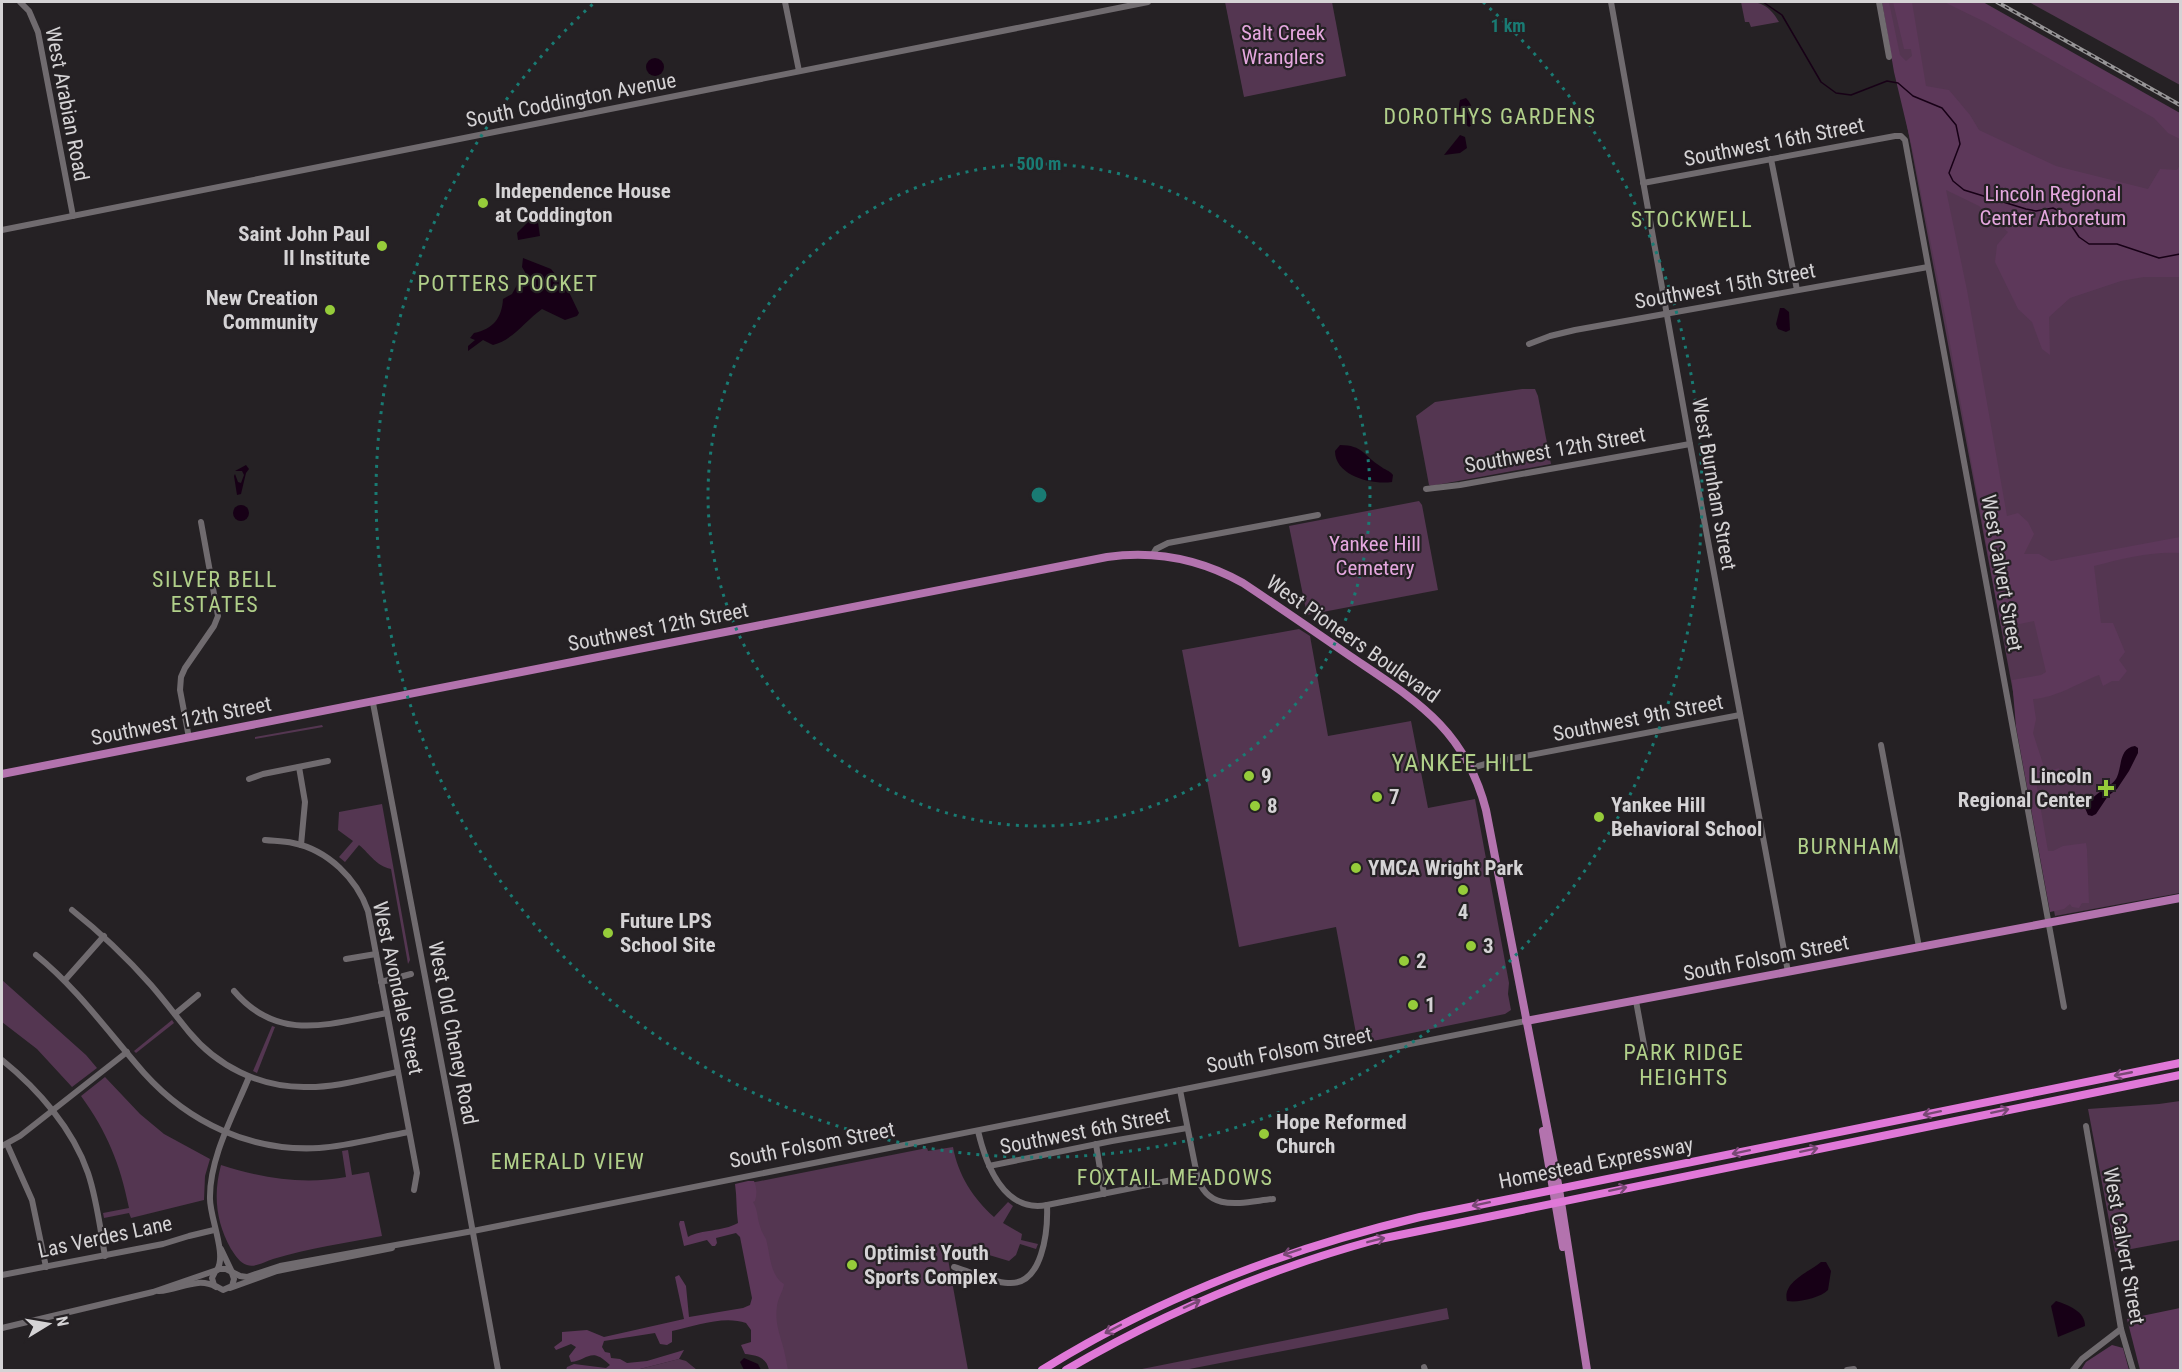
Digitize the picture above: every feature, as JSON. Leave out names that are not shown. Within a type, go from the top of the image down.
[{"type":"highway","name":"Homestead Expressway","points":[[1042,1371],[1146,1312],[1214,1281],[1283,1255],[1386,1225],[2181,1063]]},
{"type":"highway","name":"Homestead Expressway","points":[[1066,1371],[1127,1336],[1200,1300],[1301,1262],[1402,1233],[2181,1075]]},
{"type":"main road","name":"Southwest 12th Street","points":[[2,774],[373,703],[1015,574],[1116,556],[1153,554]]},
{"type":"main road","name":"West Pioneers Boulevard","points":[[1153,554],[1184,559],[1211,567],[1273,603],[1419,703],[1444,728],[1471,768],[1486,810],[1526,1020],[1587,1371]]},
{"type":"main road","name":"South Folsom Street","points":[[1526,1020],[2181,898]]},
{"type":"street","name":"West Arabian Road","points":[[20,2],[29,11],[38,32],[73,216]]},
{"type":"street","points":[[785,2],[799,71]]},
{"type":"street","name":"South Coddington Avenue","points":[[2,230],[1148,2]]},
{"type":"street","name":"West Burnham Street","points":[[1611,2],[1788,972]]},
{"type":"street","points":[[1879,2],[1889,57]]},
{"type":"street","name":"Southwest 16th Street","points":[[1643,183],[1895,136],[1903,137],[1907,145]]},
{"type":"street","name":"West Calvert Street","points":[[1907,145],[2064,1007]]},
{"type":"street","points":[[1771,159],[1797,290]]},
{"type":"street","name":"Southwest 15th Street","points":[[1529,344],[1575,330],[1928,267]]},
{"type":"street","name":"Southwest 12th Street","points":[[1426,489],[1461,485],[1690,444]]},
{"type":"street","name":"Southwest 12th Street","points":[[1153,554],[1156,549],[1168,543],[1318,515]]},
{"type":"street","points":[[189,738],[180,690],[181,677],[218,616],[201,522]]},
{"type":"street","name":"West Old Cheney Road","points":[[373,703],[498,1371]]},
{"type":"street","name":"Southwest 9th Street","points":[[1471,768],[1740,716]]},
{"type":"street","points":[[1881,745],[1919,947]]},
{"type":"street","points":[[249,779],[328,761]]},
{"type":"street","points":[[299,767],[305,802],[301,845]]},
{"type":"street","name":"West Avondale Street","points":[[265,840],[301,845],[333,862],[356,884],[368,911],[417,1173],[414,1191]]},
{"type":"street","points":[[72,910],[118,949],[188,1031],[214,1056],[249,1077],[283,1086],[309,1087],[327,1086],[399,1072]]},
{"type":"street","points":[[65,980],[104,936]]},
{"type":"street","points":[[346,959],[376,954]]},
{"type":"street","points":[[36,955],[65,980],[155,1085],[194,1116],[227,1133],[270,1145],[298,1148],[332,1147],[409,1132]]},
{"type":"street","points":[[381,982],[411,974]]},
{"type":"street","points":[[234,991],[255,1011],[270,1019],[293,1026],[319,1026],[387,1013]]},
{"type":"street","points":[[175,1014],[198,995]]},
{"type":"street","points":[[1636,1001],[1645,1050]]},
{"type":"street","name":"South Folsom Street","points":[[232,1272],[247,1277],[280,1266],[473,1231],[1526,1020]]},
{"type":"street","points":[[46,1267],[32,1200],[4,1145],[52,1111],[127,1052]]},
{"type":"street","points":[[2,1060],[24,1079],[70,1135],[88,1173],[105,1256]]},
{"type":"street","points":[[153,1292],[177,1289],[200,1282],[223,1290],[230,1288],[234,1280],[214,1230],[210,1187],[217,1157],[249,1077]]},
{"type":"street","points":[[1180,1090],[1197,1175],[1205,1192],[1223,1203],[1273,1199]]},
{"type":"street","name":"West Calvert Street","points":[[2086,1126],[2121,1329],[2133,1371]]},
{"type":"street","name":"Southwest 6th Street","points":[[989,1166],[1187,1128]]},
{"type":"street","points":[[978,1131],[989,1166],[1000,1184],[1018,1202],[1032,1207],[1197,1175]]},
{"type":"street","points":[[1096,1144],[1104,1194]]},
{"type":"street","points":[[954,1267],[1008,1284],[1026,1279],[1035,1270],[1042,1252],[1047,1233],[1047,1205]]},
{"type":"street","name":"Las Verdes Lane","points":[[2,1275],[163,1244],[214,1230]]},
{"type":"street","name":"South Folsom Street","points":[[230,1288],[277,1271],[386,1250],[405,1244]]},
{"type":"street","points":[[216,1287],[212,1278],[221,1260],[219,1246]]},
{"type":"street","points":[[2,1328],[153,1292],[223,1268],[232,1272]]},
{"type":"street","points":[[2073,1371],[2082,1359],[2121,1329]]},
{"type":"green space","name":"Salt Creek Wranglers","points":[[1225,2],[1332,2],[1346,76],[1244,97]]},
{"type":"green space","points":[[1741,2],[1763,5],[1779,22],[1751,27],[1749,22],[1745,22]]},
{"type":"green space","points":[[1882,2],[1889,2],[1900,55],[1906,61],[1912,56],[1911,49],[1904,49],[1893,2],[1912,2],[1926,86],[1949,90],[1979,130],[2056,166],[2148,189],[2160,169],[2177,170],[2180,165],[2180,277],[2144,277],[2121,281],[2070,298],[2049,317],[2050,355],[2042,349],[2032,322],[2018,309],[1995,262],[1997,245],[2008,232],[1979,206],[1946,190],[1967,290],[2007,516],[2018,513],[2028,522],[2034,534],[2024,554],[2039,554],[2051,561],[2180,537],[2180,553],[2148,554],[2094,566],[2101,623],[2113,623],[2125,652],[2119,660],[2127,671],[2119,681],[2112,681],[2103,686],[2099,675],[2058,693],[2033,699],[2036,719],[2033,733],[2044,767],[2049,771],[2059,768],[2058,780],[2054,784],[2048,780],[2047,783],[2036,781],[2048,851],[2063,846],[2086,843],[2089,903],[2082,903],[2079,908],[2072,907],[2070,904],[2064,909],[2050,912],[2016,727],[2012,680],[2046,672],[2034,621],[2001,626],[1945,316],[1913,152],[1894,72]]},
{"type":"green space","name":"Lincoln Regional Center Arboretum","points":[[1884,2],[1954,2],[2180,131],[2180,893],[2055,916]]},
{"type":"green space","points":[[1944,2],[1983,2],[2180,113],[2180,139],[2168,133],[2154,118],[1985,22]]},
{"type":"green space","points":[[2029,2],[2180,2],[2180,85]]},
{"type":"green space","points":[[1535,389],[1538,396],[1551,464],[1429,485],[1416,416],[1435,402]]},
{"type":"green space","name":"Yankee Hill Cemetery","points":[[1419,501],[1422,505],[1438,590],[1307,615],[1289,526]]},
{"type":"green space","name":"YMCA Wright Park","points":[[1299,629],[1310,636],[1328,736],[1411,721],[1428,808],[1475,799],[1509,983],[1508,994],[1511,1010],[1505,1014],[1358,1044],[1336,927],[1239,947],[1182,650]]},
{"type":"green space","points":[[322,725],[323,727],[255,739],[255,737]]},
{"type":"green space","points":[[382,804],[410,960],[408,964],[391,869],[377,862],[359,845],[345,862],[339,857],[353,841],[338,830],[339,812]]},
{"type":"green space","points":[[2,980],[86,1055],[97,1068],[72,1087],[37,1049],[2,1022]]},
{"type":"green space","points":[[172,1020],[174,1023],[136,1053],[134,1051]]},
{"type":"green space","points":[[272,1026],[275,1027],[257,1073],[253,1071]]},
{"type":"green space","points":[[105,1077],[140,1114],[164,1134],[210,1159],[205,1176],[204,1200],[131,1218],[129,1213],[104,1218],[103,1213],[129,1208],[111,1149],[98,1122],[81,1096]]},
{"type":"green space","points":[[2180,1101],[2180,1240],[2115,1252],[2088,1109]]},
{"type":"green space","name":"Optimist Youth Sports Complex","points":[[953,1147],[963,1176],[979,1202],[994,1217],[1008,1202],[1013,1206],[1003,1223],[1022,1234],[1021,1240],[1038,1244],[1036,1249],[1020,1244],[1016,1255],[1009,1261],[959,1246],[954,1260],[948,1259],[968,1370],[776,1370],[740,1185],[927,1148],[928,1151]]},
{"type":"green space","points":[[348,1150],[352,1175],[369,1172],[382,1236],[300,1252],[253,1266],[240,1261],[226,1239],[217,1208],[217,1187],[221,1165],[283,1179],[330,1179],[346,1177],[342,1151]]},
{"type":"green space","points":[[754,1181],[755,1184],[756,1196],[753,1202],[766,1239],[773,1270],[784,1284],[776,1316],[788,1370],[769,1370],[761,1358],[745,1354],[741,1345],[751,1342],[751,1330],[746,1323],[728,1320],[672,1331],[672,1342],[667,1345],[660,1344],[655,1333],[604,1341],[602,1347],[605,1352],[610,1353],[611,1358],[627,1363],[647,1361],[684,1350],[679,1359],[636,1370],[566,1370],[574,1364],[606,1368],[610,1365],[604,1359],[594,1355],[571,1362],[569,1356],[576,1347],[571,1344],[556,1350],[554,1347],[562,1341],[562,1332],[587,1330],[604,1337],[684,1319],[675,1277],[679,1275],[686,1286],[689,1317],[750,1305],[752,1298],[740,1237],[736,1233],[716,1238],[715,1246],[707,1240],[684,1246],[679,1224],[680,1221],[684,1221],[688,1237],[738,1223],[735,1184]]},
{"type":"green space","points":[[1447,1308],[1449,1319],[1184,1370],[1137,1370]]},
{"type":"green space","points":[[2180,1308],[2180,1370],[2140,1370],[2127,1319]]},
{"type":"green space","points":[[2112,1345],[2123,1348],[2129,1370],[2081,1370],[2086,1362]]},
{"type":"green space","points":[[679,1359],[686,1361],[697,1370],[636,1370]]},
{"type":"shaded area","points":[[651,58],[659,58],[664,63],[662,74],[651,76],[646,71],[646,63]]},
{"type":"shaded area","points":[[1466,98],[1472,107],[1473,114],[1473,122],[1469,127],[1463,122],[1459,111],[1460,100]]},
{"type":"shaded area","points":[[1460,135],[1465,137],[1467,148],[1460,153],[1444,155]]},
{"type":"shaded area","points":[[530,220],[538,222],[540,236],[518,240],[517,233]]},
{"type":"shaded area","points":[[523,258],[551,269],[568,290],[579,313],[565,320],[542,309],[513,335],[500,343],[493,345],[483,340],[468,351],[468,346],[475,340],[470,338],[474,333],[486,329],[495,322],[501,312],[503,299],[512,294],[517,285],[529,279],[522,267]]},
{"type":"shaded area","points":[[1780,308],[1789,312],[1790,330],[1786,332],[1778,329],[1776,324]]},
{"type":"shaded area","points":[[1340,445],[1348,445],[1363,452],[1393,475],[1392,482],[1365,480],[1348,473],[1337,460],[1335,451]]},
{"type":"shaded area","points":[[246,465],[249,469],[241,494],[237,495],[234,476],[235,474],[238,482],[241,483],[244,475],[242,471],[235,471]]},
{"type":"shaded area","points":[[238,505],[244,505],[249,513],[247,519],[238,521],[233,516],[233,510]]},
{"type":"shaded area","points":[[2135,746],[2138,748],[2138,753],[2117,789],[2108,796],[2096,814],[2088,815],[2085,808],[2089,802],[2115,781],[2126,750]]},
{"type":"shaded area","points":[[1821,1262],[1826,1262],[1831,1271],[1828,1290],[1809,1299],[1787,1301],[1787,1294],[1792,1283]]},
{"type":"shaded area","points":[[2056,1301],[2079,1313],[2085,1326],[2058,1337],[2051,1306]]},
{"type":"shaded area","points":[[744,1358],[758,1364],[761,1370],[744,1370],[740,1362]]},
{"type":"waterway","points":[[1763,2],[1782,15],[1821,82],[1836,93],[1851,95],[1887,81],[1898,83],[1913,96],[1942,108],[1956,125],[1960,144],[1949,173],[1953,181],[1964,190],[2026,209],[2036,211],[2053,208],[2063,213],[2079,237],[2089,244],[2117,244],[2159,258],[2180,254]]},
{"type":"railway","points":[[1997,2],[2180,105]]},
{"type":"place","name":"Independence House at Coddington","points":[[483,203]]},
{"type":"place","name":"Saint John Paul II Institute","points":[[382,246]]},
{"type":"place","name":"New Creation Community","points":[[330,310]]},
{"type":"place","name":"9","points":[[1249,776]]},
{"type":"place","name":"Lincoln Regional Center","points":[[2106,788]]},
{"type":"place","name":"7","points":[[1377,797]]},
{"type":"place","name":"8","points":[[1255,806]]},
{"type":"place","name":"Yankee Hill Behavioral School","points":[[1599,817]]},
{"type":"place","name":"YMCA Wright Park","points":[[1356,868]]},
{"type":"place","name":"4","points":[[1463,890]]},
{"type":"place","name":"Future LPS School Site","points":[[608,933]]},
{"type":"place","name":"3","points":[[1471,946]]},
{"type":"place","name":"2","points":[[1404,961]]},
{"type":"place","name":"1","points":[[1413,1005]]},
{"type":"place","name":"Hope Reformed Church","points":[[1264,1134]]},
{"type":"place","name":"Optimist Youth Sports Complex","points":[[852,1265]]},
{"type":"district","name":"DOROTHYS GARDENS","points":[[1490,116]]},
{"type":"district","name":"STOCKWELL","points":[[1692,219]]},
{"type":"district","name":"POTTERS POCKET","points":[[508,283]]},
{"type":"district","name":"SILVER BELL ESTATES","points":[[215,592]]},
{"type":"district","name":"YANKEE HILL","points":[[1463,763]]},
{"type":"district","name":"BURNHAM","points":[[1849,846]]},
{"type":"district","name":"PARK RIDGE HEIGHTS","points":[[1684,1064]]},
{"type":"district","name":"EMERALD VIEW","points":[[568,1161]]},
{"type":"district","name":"FOXTAIL MEADOWS","points":[[1175,1177]]}]
